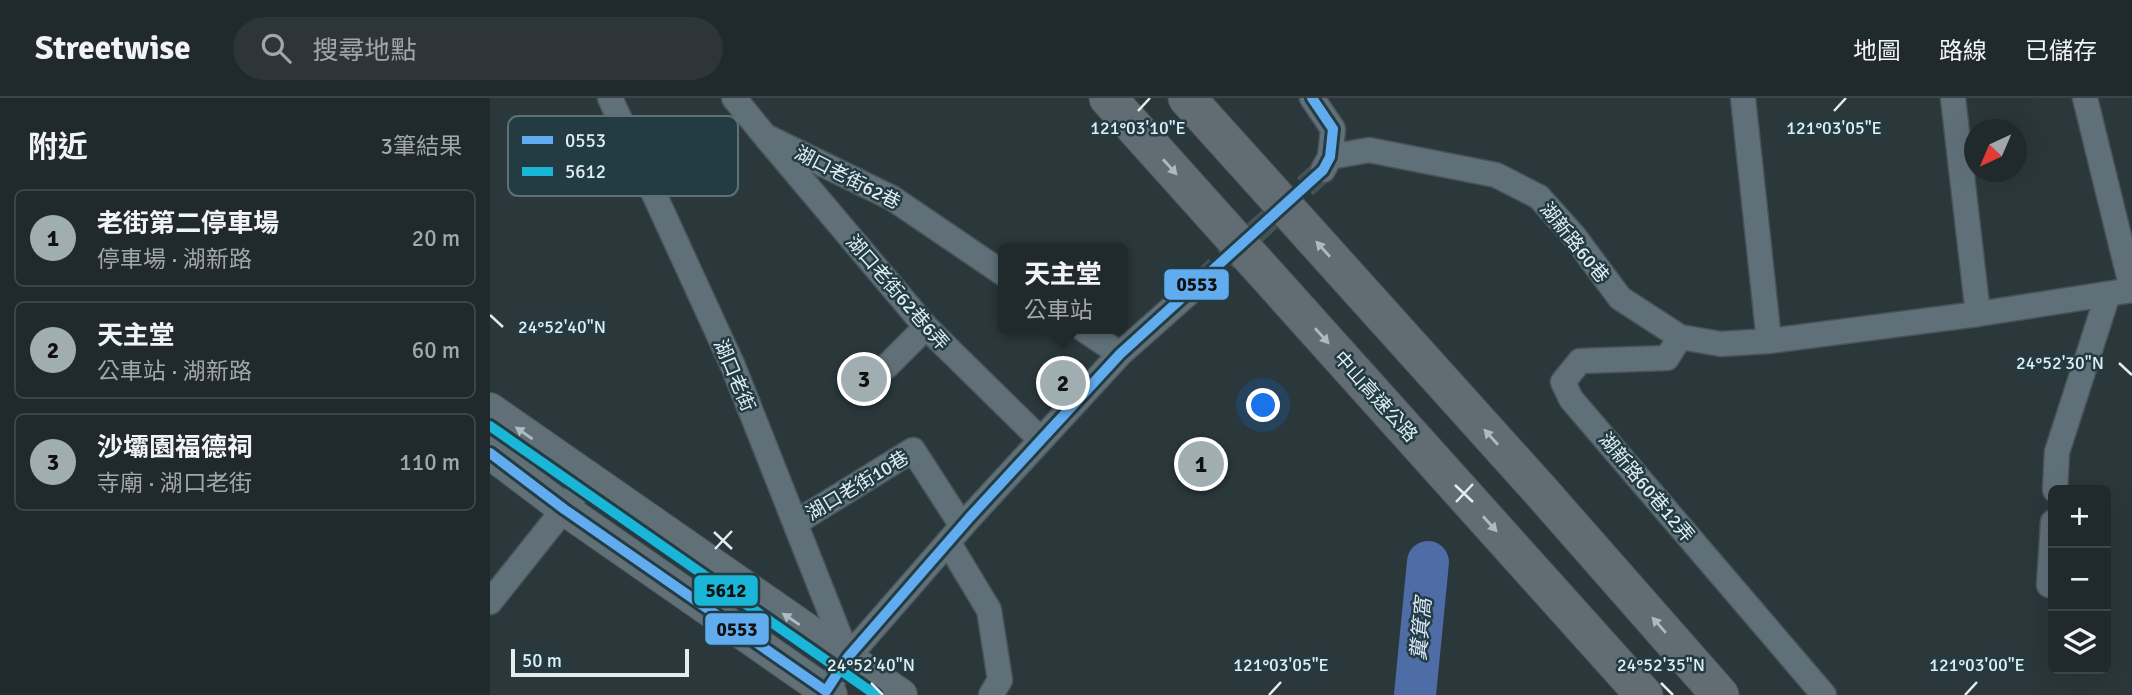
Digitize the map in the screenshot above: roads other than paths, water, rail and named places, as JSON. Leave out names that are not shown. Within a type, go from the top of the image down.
[{"type":"highway","name":"中山高速公路","points":[[1108,98],[1644,695]]},
{"type":"highway","points":[[1187,98],[1539,489],[1720,695]]},
{"type":"main road","points":[[490,409],[901,695]]},
{"type":"main road","points":[[490,453],[564,509],[828,693]]},
{"type":"street","name":"湖口老街","points":[[610,98],[618,116]]},
{"type":"street","name":"湖口老街62巷","points":[[734,98],[765,135],[892,198],[998,271]]},
{"type":"street","name":"湖新路60巷","points":[[1312,98],[1333,129],[1327,163],[1369,149],[1496,175],[1539,197],[1574,236],[1620,298],[1680,337],[1721,344],[1769,341],[1978,314],[2124,291]]},
{"type":"street","points":[[1743,98],[1769,341]]},
{"type":"street","points":[[1953,98],[1978,314]]},
{"type":"street","points":[[2055,485],[2057,452],[2124,291],[2085,98]]},
{"type":"street","name":"湖口老街62巷6弄","points":[[765,135],[926,327],[1041,440]]},
{"type":"street","name":"湖口老街","points":[[655,196],[733,366],[848,657]]},
{"type":"street","points":[[828,693],[848,657],[955,534],[1120,354],[1199,284]]},
{"type":"street","points":[[887,366],[926,327]]},
{"type":"street","points":[[1090,334],[1120,354]]},
{"type":"street","name":"湖新路60巷12弄","points":[[1680,337],[1667,358],[1580,361],[1563,382],[1571,399],[1824,695]]},
{"type":"street","name":"湖口老街10巷","points":[[795,523],[913,450],[955,534]]},
{"type":"street","points":[[490,602],[587,479]]},
{"type":"street","points":[[955,534],[989,610],[1000,680],[991,695]]},
{"type":"waterway","name":"糞箕窩","points":[[1415,695],[1428,562]]},
{"type":"tunnel","points":[[1199,284],[1323,170]]},
{"type":"place","name":"沙壩園福德祠","points":[[864,379]]},
{"type":"place","name":"天主堂","points":[[1063,383]]},
{"type":"place","name":"老街第二停車場","points":[[1201,464]]}]
